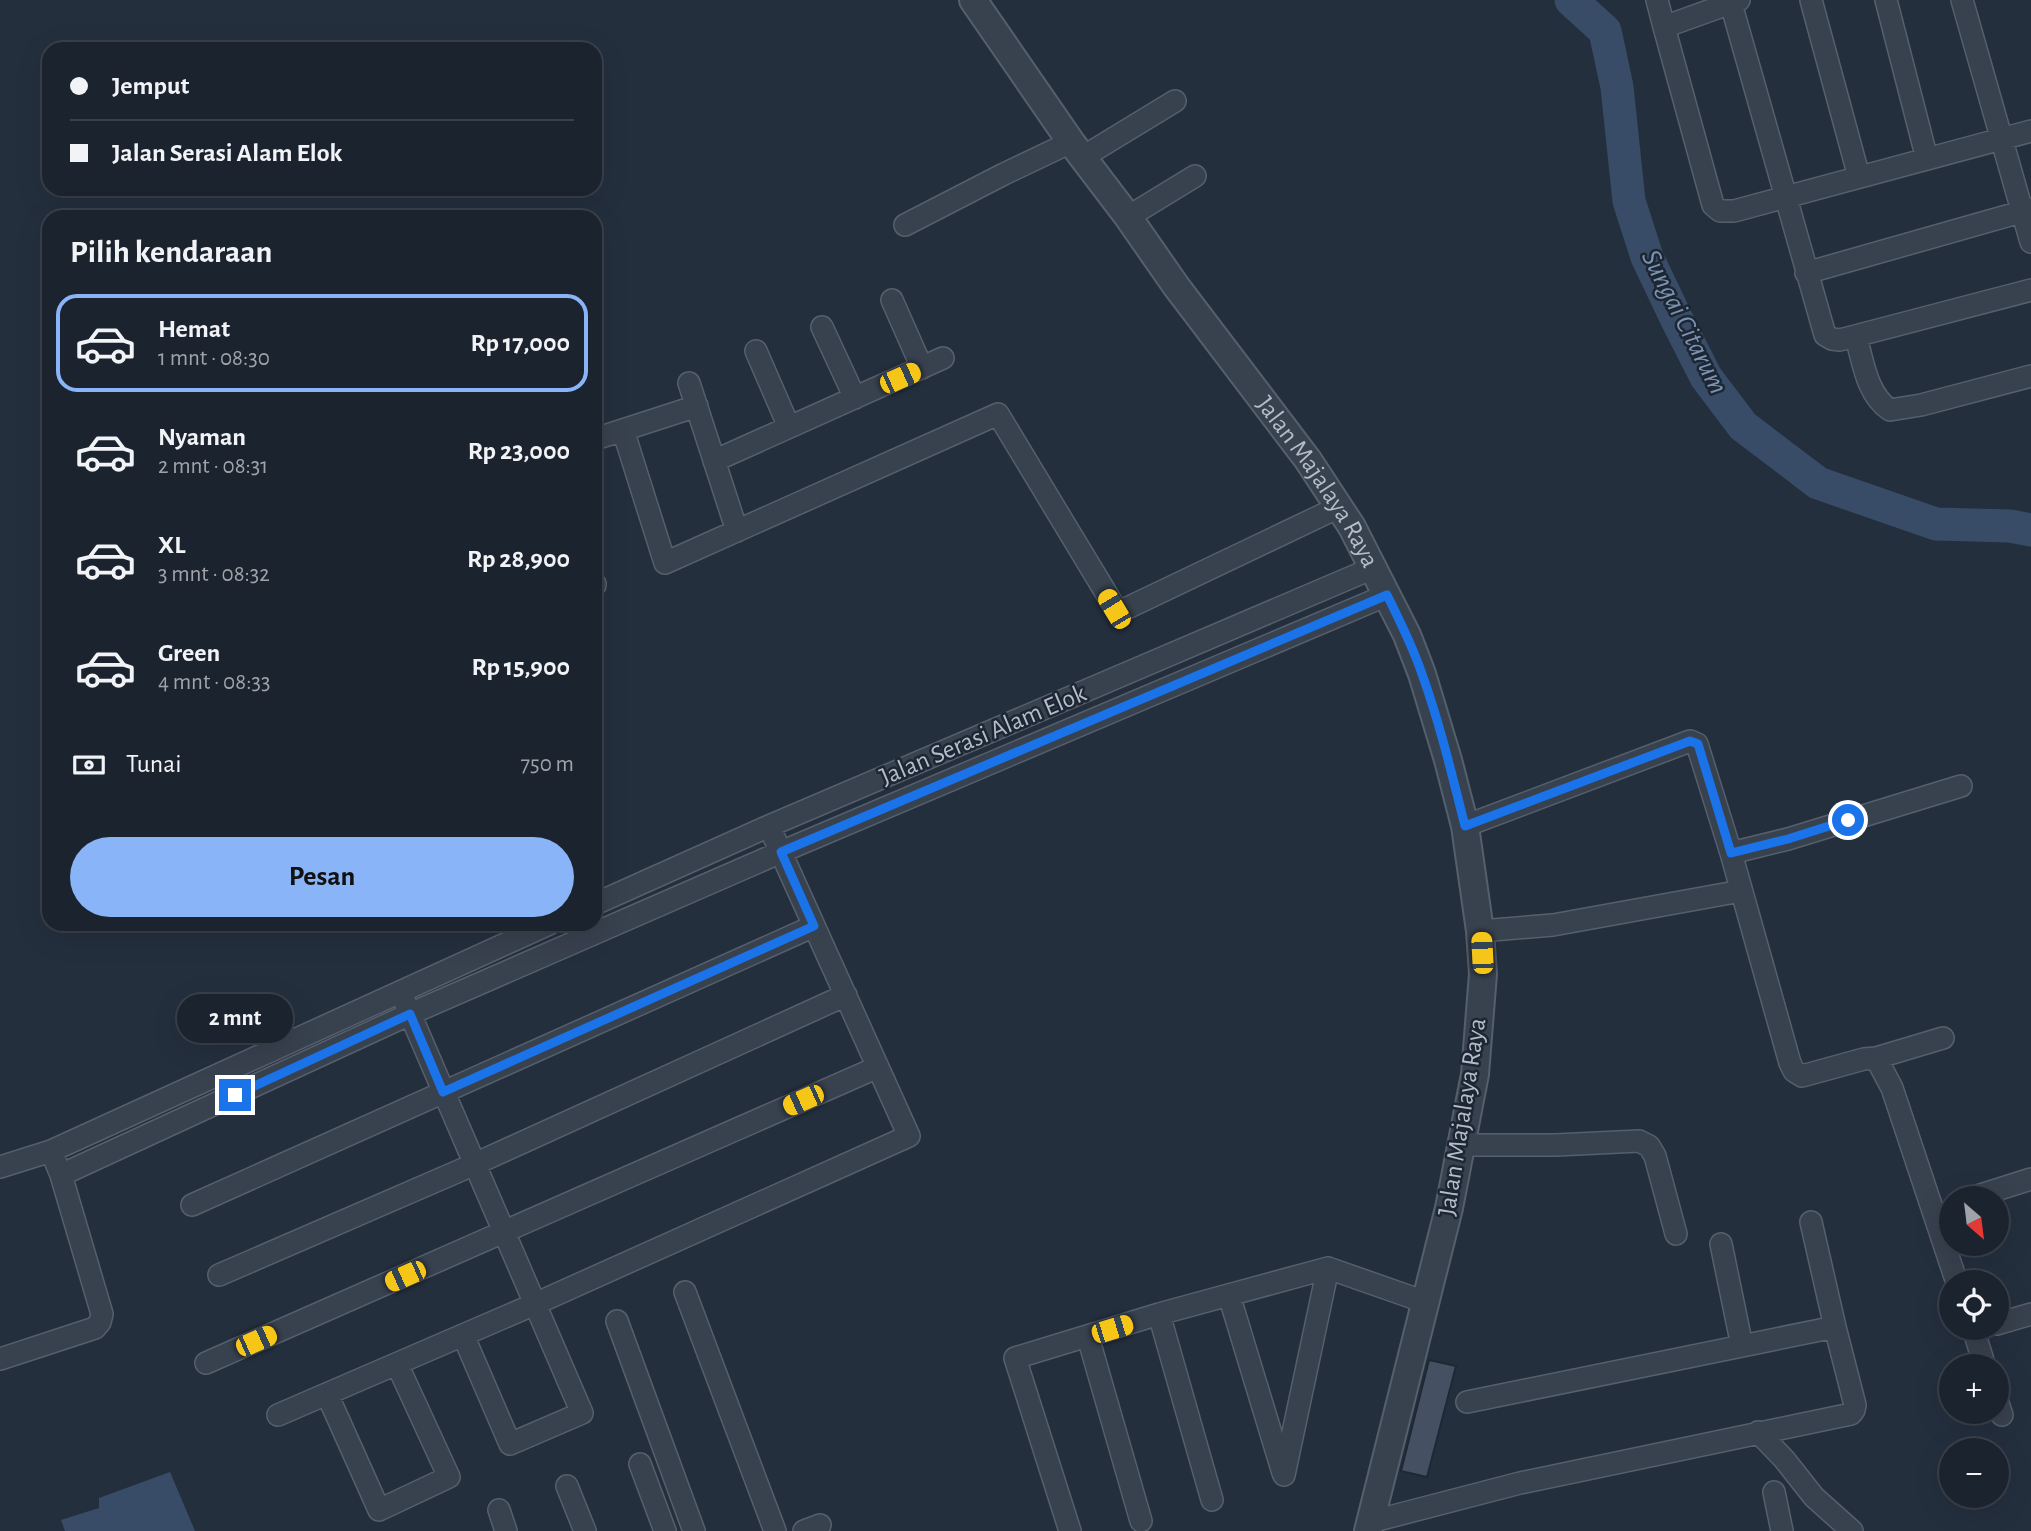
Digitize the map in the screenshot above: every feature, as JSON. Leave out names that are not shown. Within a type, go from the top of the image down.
[{"type":"street","name":"Jalan Majalaya Raya","points":[[972,0],[1176,286],[1307,460],[1352,527],[1407,635],[1448,760],[1465,826],[1480,931],[1483,974],[1476,1062],[1462,1145],[1369,1526]]},
{"type":"street","points":[[1657,0],[1713,205],[1720,211],[1734,211],[2031,131]]},
{"type":"street","points":[[1811,0],[1859,177]]},
{"type":"street","points":[[1886,0],[1927,159]]},
{"type":"street","points":[[1962,0],[2002,139],[2027,211],[2031,242]]},
{"type":"street","points":[[1664,27],[1733,1],[1825,335],[1840,340],[1856,337],[2031,290]]},
{"type":"street","points":[[905,225],[1004,174],[1077,149],[1175,101]]},
{"type":"street","points":[[1128,217],[1195,176]]},
{"type":"street","points":[[1806,273],[2027,211]]},
{"type":"street","points":[[892,300],[922,368]]},
{"type":"street","points":[[822,327],[855,398]]},
{"type":"street","points":[[1856,337],[1872,390],[1882,405],[1890,411],[2031,376]]},
{"type":"street","points":[[756,351],[789,427]]},
{"type":"street","points":[[714,461],[943,358]]},
{"type":"street","points":[[689,383],[737,531]]},
{"type":"street","points":[[602,437],[697,406]]},
{"type":"street","points":[[624,430],[665,563],[998,414],[1117,611],[1339,507]]},
{"type":"street","name":"Jalan Serasi Alam Elok","points":[[602,901],[769,826],[1373,568]]},
{"type":"street","name":"Jalan Serasi Alam Elok","points":[[602,930],[1387,595]]},
{"type":"street","points":[[1304,598],[1315,626]]},
{"type":"street","points":[[1465,826],[1695,741],[1731,853],[1794,1071],[1802,1076],[1810,1075],[1943,1038]]},
{"type":"street","points":[[1731,853],[1788,839],[1961,786]]},
{"type":"street","points":[[278,1415],[535,1304],[909,1136],[769,826]]},
{"type":"street","points":[[1480,931],[1564,924],[1741,891]]},
{"type":"street","points":[[192,1205],[814,926]]},
{"type":"street","points":[[0,1167],[51,1151],[533,931]]},
{"type":"street","name":"Jalan Serasi Alam Elok","points":[[61,1175],[410,1014],[600,931]]},
{"type":"street","points":[[400,991],[582,1413],[510,1444],[463,1335]]},
{"type":"street","points":[[219,1275],[474,1164],[846,996]]},
{"type":"street","points":[[1876,1058],[1892,1088],[1939,1203]]},
{"type":"street","points":[[206,1363],[878,1067]]},
{"type":"street","points":[[1462,1145],[1639,1142],[1649,1146],[1655,1156],[1676,1234]]},
{"type":"street","points":[[0,1359],[95,1328],[102,1314],[61,1175],[51,1151]]},
{"type":"street","points":[[2009,1186],[2031,1179]]},
{"type":"street","points":[[1369,1526],[1520,1483],[1851,1414],[1855,1405],[1811,1222]]},
{"type":"street","points":[[1721,1244],[1742,1346]]},
{"type":"street","points":[[1070,1531],[1015,1358],[1159,1314],[1328,1268],[1425,1302]]},
{"type":"street","points":[[1229,1295],[1284,1475],[1328,1268]]},
{"type":"street","points":[[685,1292],[775,1531]]},
{"type":"street","points":[[1159,1314],[1212,1500]]},
{"type":"street","points":[[2009,1320],[2031,1314]]},
{"type":"street","points":[[617,1321],[694,1531]]},
{"type":"street","points":[[1467,1402],[1835,1328]]},
{"type":"street","points":[[1088,1337],[1141,1521]]},
{"type":"street","points":[[327,1394],[379,1510],[449,1477],[397,1364]]},
{"type":"street","points":[[1758,1432],[1814,1497],[1852,1531]]},
{"type":"street","points":[[640,1464],[665,1531]]},
{"type":"street","points":[[567,1486],[584,1531]]},
{"type":"street","points":[[1774,1492],[1779,1530]]},
{"type":"street","points":[[499,1510],[506,1531]]},
{"type":"water","points":[[170,1472],[195,1531],[65,1531],[61,1520],[99,1508],[99,1498]]},
{"type":"building","points":[[1429,1360],[1456,1366],[1427,1477],[1401,1471]]},
{"type":"waterway","name":"Sungai Citarum","points":[[1571,0],[1605,31],[1617,87],[1629,201],[1647,257],[1706,377],[1743,426],[1818,483],[1936,524],[2010,526],[2031,530]]},
{"type":"route","points":[[235,1095],[410,1014],[443,1092],[814,926],[781,852],[1387,595],[1422,674],[1465,826],[1690,741],[1698,744],[1731,853],[1848,820]]}]
